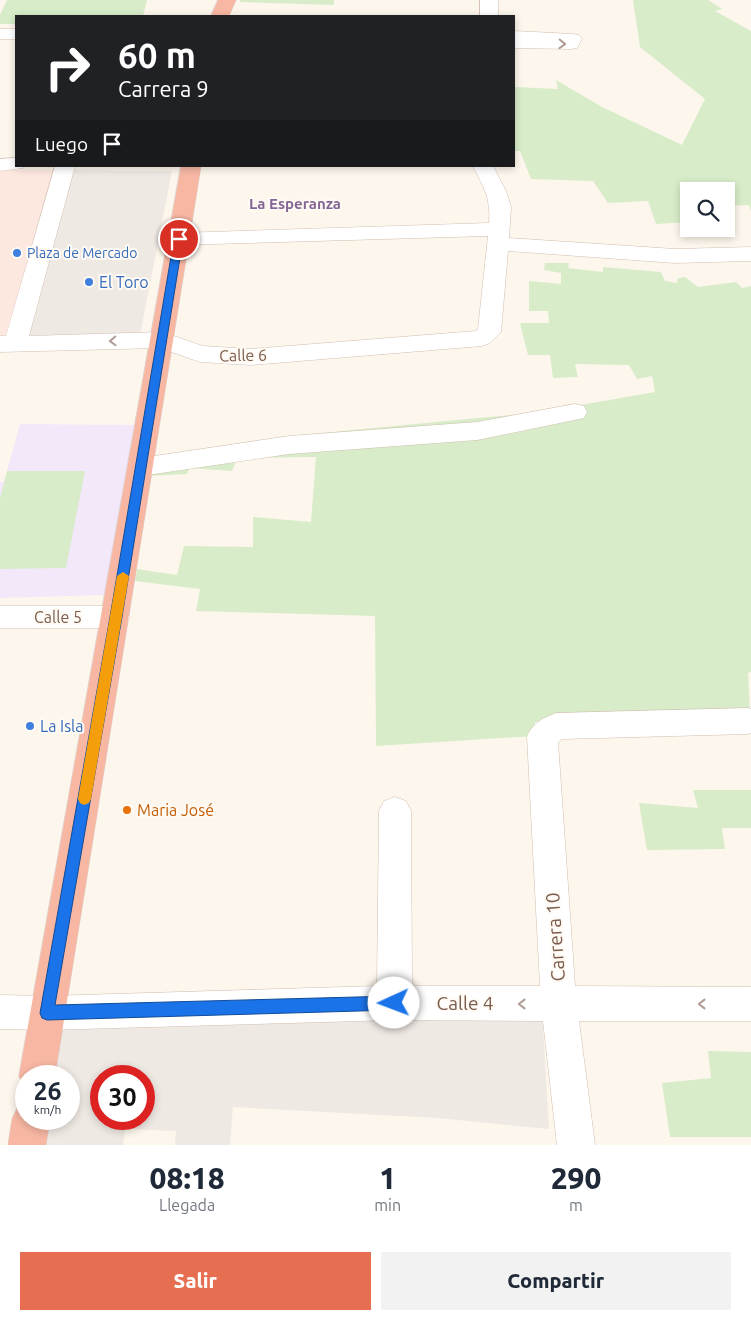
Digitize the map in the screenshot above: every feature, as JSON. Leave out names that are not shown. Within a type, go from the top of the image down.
[{"type":"highway","points":[[220,15],[228,0]]},
{"type":"highway","points":[[39,1065],[191,167]]},
{"type":"highway","points":[[27,1145],[29,1130]]},
{"type":"street","points":[[489,0],[489,15]]},
{"type":"street","points":[[0,28],[15,28]]},
{"type":"street","points":[[0,34],[15,34]]},
{"type":"street","points":[[515,36],[573,39],[571,44],[515,42]]},
{"type":"street","points":[[0,164],[15,164]]},
{"type":"street","points":[[7,344],[64,167]]},
{"type":"street","points":[[484,167],[496,191],[500,207],[497,237]]},
{"type":"street","points":[[179,239],[497,237],[676,256],[751,254]]},
{"type":"street","name":"Calle 6","points":[[7,344],[162,340],[200,354],[252,357],[482,338],[487,335],[497,237]]},
{"type":"street","points":[[141,467],[289,445],[477,431],[575,412]]},
{"type":"street","name":"Calle 5","points":[[0,617],[116,617]]},
{"type":"street","name":"Carrera 10","points":[[576,1145],[559,1004],[542,736],[556,726],[748,721]]},
{"type":"street","points":[[394,1003],[395,811]]},
{"type":"street","name":"Calle 4","points":[[0,1012],[47,1013],[394,1003],[751,1004]]},
{"type":"shaded area","name":"Plaza de Mercado","points":[[0,170],[59,170],[10,335],[0,335]]},
{"type":"shaded area","points":[[59,170],[172,171],[140,335],[10,335]]},
{"type":"shaded area","points":[[20,424],[139,425],[105,595],[0,598],[0,482],[4,482]]},
{"type":"shaded area","points":[[542,1010],[549,1129],[438,1118],[233,1107],[230,1145],[175,1145],[176,1131],[150,1130],[155,1130],[155,1065],[90,1065],[90,1130],[125,1130],[123,1145],[41,1145],[43,1130],[80,1130],[80,1065],[54,1065],[60,1029]]},
{"type":"green space","points":[[7,0],[147,0],[143,15],[15,15],[15,24],[0,24],[0,15]]},
{"type":"green space","points":[[240,0],[334,0],[334,5],[240,2]]},
{"type":"green space","points":[[633,0],[708,0],[722,9],[715,11],[751,31],[751,211],[749,205],[735,206],[735,182],[680,182],[680,223],[656,224],[648,201],[608,203],[593,181],[531,179],[520,151],[515,151],[515,87],[558,89],[556,80],[602,107],[682,145],[705,99],[640,47]]},
{"type":"green space","points":[[545,263],[569,263],[568,268],[603,272],[603,267],[661,272],[665,281],[677,283],[678,278],[685,277],[698,287],[736,282],[742,288],[751,286],[751,672],[748,673],[750,714],[535,722],[535,736],[376,746],[375,616],[196,611],[200,589],[135,581],[137,569],[177,575],[184,546],[253,547],[253,517],[311,522],[316,457],[237,458],[232,471],[189,468],[187,474],[149,476],[149,460],[224,451],[228,445],[280,443],[279,437],[541,412],[655,392],[652,376],[637,379],[629,365],[575,364],[578,377],[553,378],[550,355],[528,355],[520,323],[549,323],[548,311],[529,311],[529,281],[561,284],[561,273],[544,270]]},
{"type":"green space","points":[[7,471],[85,471],[66,568],[0,569],[0,498]]},
{"type":"green space","points":[[693,790],[751,790],[751,828],[722,828],[725,849],[647,850],[639,803],[698,808]]},
{"type":"green space","points":[[708,1051],[751,1052],[751,1137],[670,1137],[662,1083],[711,1078]]},
{"type":"slow traffic","points":[[84,799],[123,576]]},
{"type":"place","name":"Plaza de Mercado","points":[[17,253]]},
{"type":"place","name":"El Toro","points":[[89,282]]},
{"type":"place","name":"La Isla","points":[[30,726]]},
{"type":"place","name":"Maria José","points":[[127,810]]},
{"type":"district","name":"La Esperanza","points":[[295,203]]},
{"type":"route","points":[[179,239],[47,1013],[394,1003]]}]
